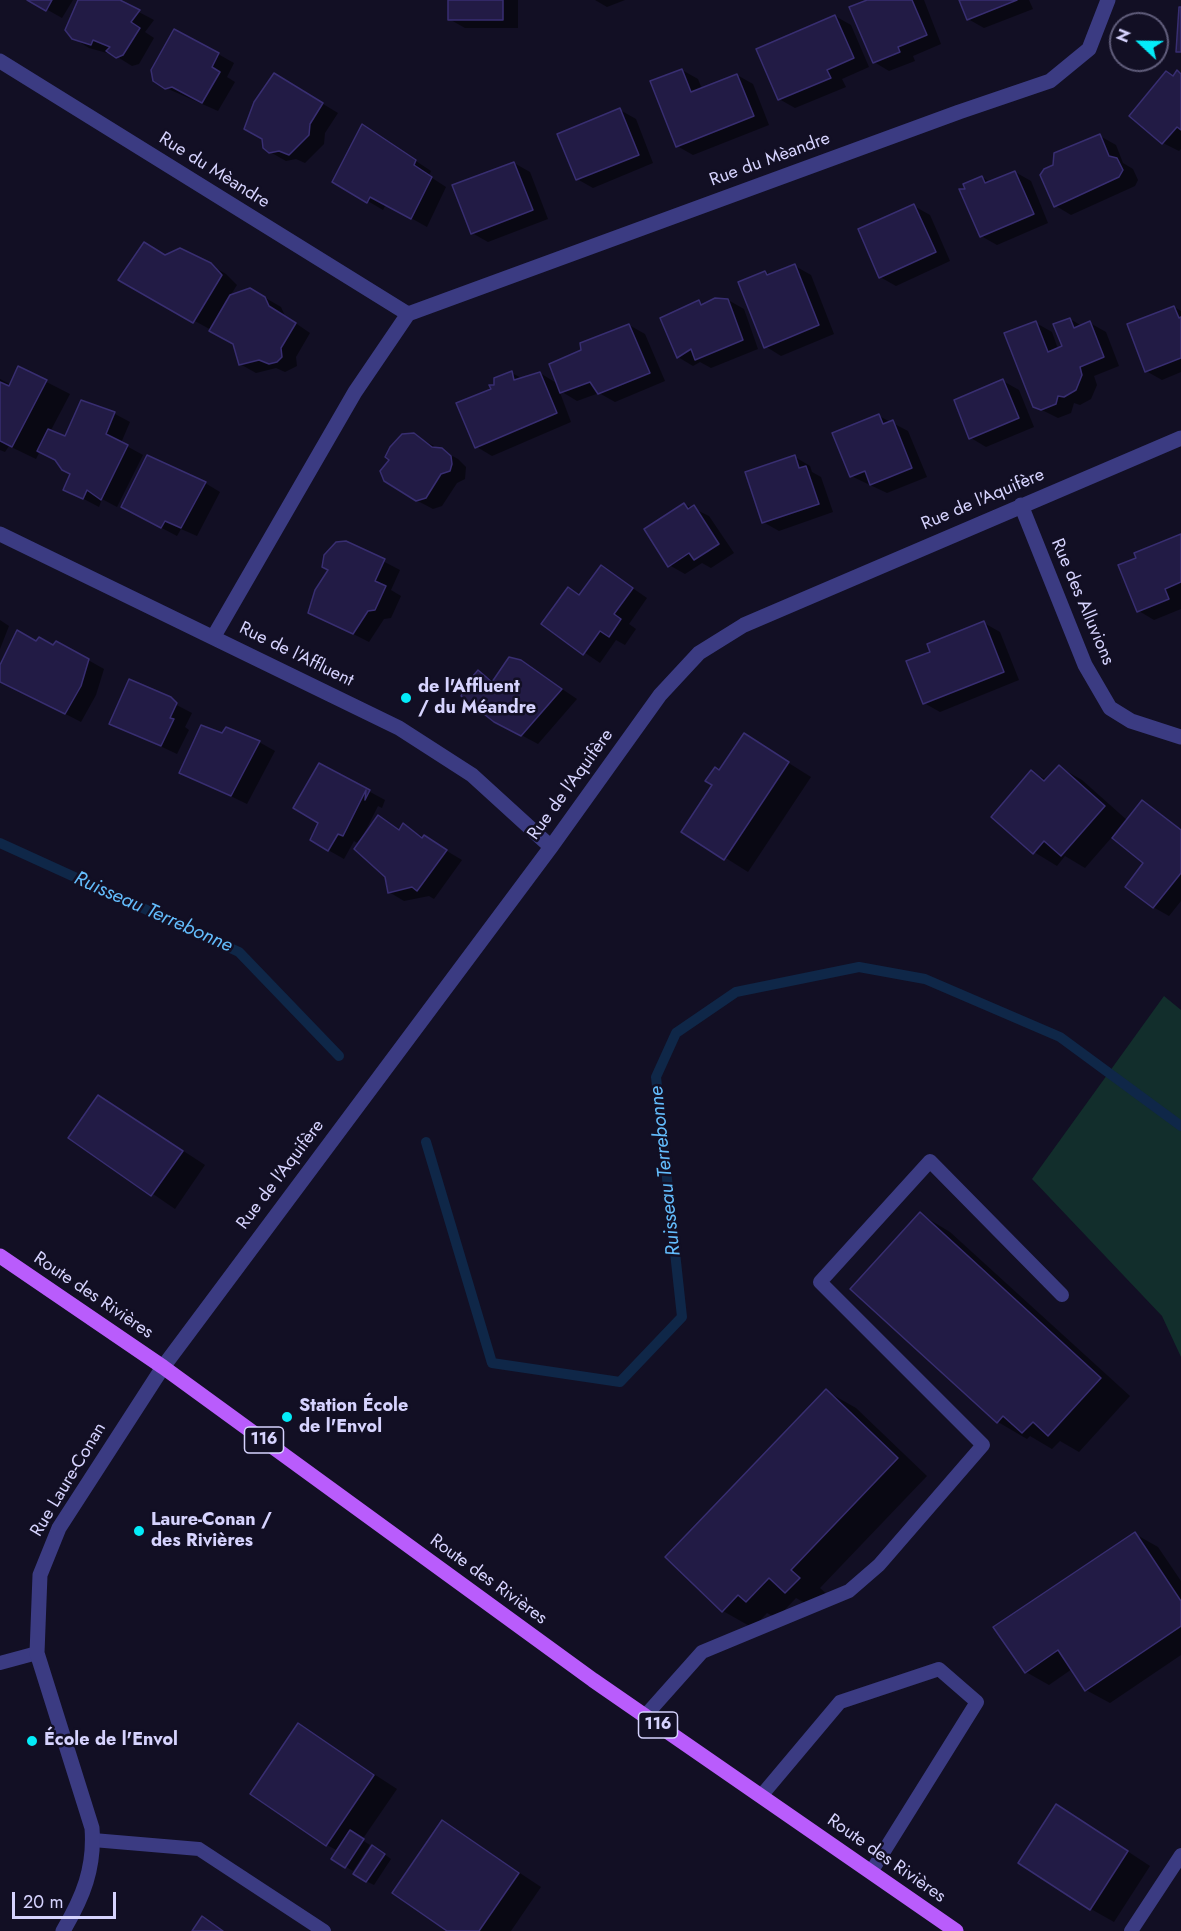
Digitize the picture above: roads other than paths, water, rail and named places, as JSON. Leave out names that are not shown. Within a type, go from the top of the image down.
[{"type":"main road","name":"Route des Rivières","points":[[0,1256],[163,1366],[645,1716],[956,1931]]},
{"type":"street","name":"Rue du Mèandre","points":[[0,61],[408,314],[959,111],[1050,81],[1089,49],[1107,8],[1108,0]]},
{"type":"street","points":[[214,636],[355,392],[408,314]]},
{"type":"street","name":"Rue de l'Aquifère","points":[[163,1366],[551,847],[660,695],[699,653],[744,625],[1181,438]]},
{"type":"street","name":"Rue des Alluvions","points":[[1021,505],[1085,665],[1110,708],[1131,721],[1181,737]]},
{"type":"street","name":"Rue de l'Affluent","points":[[0,534],[214,636],[399,728],[472,775],[551,847]]},
{"type":"street","name":"Rue Laure-Conan","points":[[63,1931],[80,1903],[94,1855],[92,1828],[37,1653],[40,1575],[59,1528],[163,1366]]},
{"type":"lane","points":[[645,1716],[702,1652],[849,1591],[879,1565],[983,1445],[820,1282],[930,1161],[1062,1295]]},
{"type":"lane","points":[[0,1663],[37,1653]]},
{"type":"lane","points":[[760,1796],[840,1702],[939,1669],[977,1702],[871,1872]]},
{"type":"lane","points":[[93,1840],[199,1849],[324,1931]]},
{"type":"lane","points":[[1131,1931],[1181,1855]]},
{"type":"waterway","name":"Ruisseau Terrebonne","points":[[0,843],[239,952],[339,1056]]},
{"type":"waterway","name":"Ruisseau Terrebonne","points":[[426,1142],[492,1363],[620,1382],[682,1317],[656,1077],[676,1033],[736,992],[859,967],[925,979],[1060,1037],[1181,1126]]},
{"type":"place","name":"de l'Affluent / du Méandre","points":[[406,698]]},
{"type":"place","name":"Station École de l'Envol","points":[[287,1417]]},
{"type":"place","name":"Laure-Conan / des Rivières","points":[[139,1531]]},
{"type":"place","name":"École de l'Envol","points":[[32,1741]]}]
